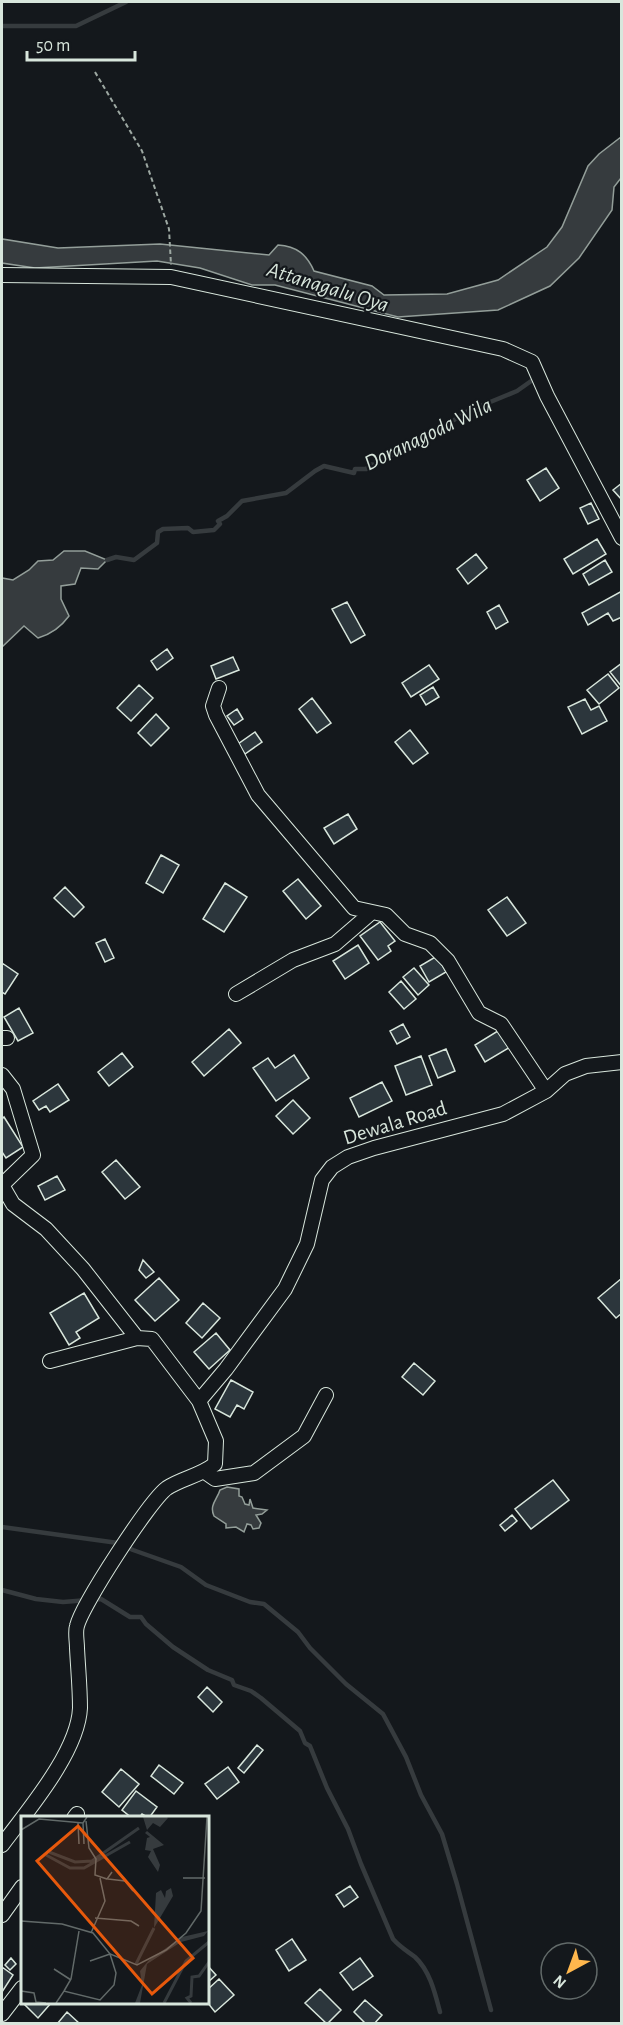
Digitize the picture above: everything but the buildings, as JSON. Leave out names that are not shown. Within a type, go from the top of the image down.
[{"type":"street","points":[[2,275],[171,277],[503,349],[532,362],[547,396],[621,538]]},
{"type":"street","points":[[219,688],[213,706],[216,715],[258,795],[354,908],[386,915],[405,934],[430,943],[448,961],[479,1013],[501,1023],[546,1091]]},
{"type":"street","points":[[236,994],[293,960],[335,944],[371,913]]},
{"type":"street","name":"Dewala Road","points":[[199,1401],[226,1369],[285,1289],[310,1237],[322,1180],[332,1167],[348,1157],[374,1148],[503,1114],[546,1091],[565,1074],[586,1066],[621,1062]]},
{"type":"street","points":[[2,1075],[13,1089],[33,1155],[2,1185],[14,1204],[46,1228],[83,1269],[137,1338]]},
{"type":"street","points":[[24,1816],[41,1794],[77,1727],[80,1708],[77,1626],[90,1598],[151,1505],[166,1489],[205,1472],[215,1464],[216,1441],[199,1401],[152,1339],[137,1338],[50,1361]]},
{"type":"street","points":[[205,1472],[215,1479],[254,1473],[304,1437],[326,1395]]},
{"type":"street","points":[[2,1845],[21,1820]]},
{"type":"street","points":[[2,1915],[21,1888]]},
{"type":"street","points":[[2,2014],[21,1989]]},
{"type":"path","points":[[95,72],[142,151],[169,229],[171,265]]},
{"type":"water","name":"Attanagalu Oya","points":[[621,137],[621,178],[614,187],[612,210],[579,258],[550,286],[498,310],[398,317],[275,285],[252,285],[200,268],[157,261],[35,268],[2,263],[2,239],[58,248],[160,244],[269,255],[278,245],[296,249],[308,260],[314,271],[372,286],[384,295],[447,294],[498,280],[547,247],[562,227],[588,166]]},
{"type":"water","points":[[64,551],[85,551],[107,560],[98,569],[81,568],[75,584],[61,586],[61,599],[69,616],[59,627],[38,638],[24,626],[2,647],[2,578],[13,580],[38,561],[53,560]]},
{"type":"water","points":[[227,1487],[239,1489],[239,1496],[245,1504],[249,1505],[250,1499],[253,1508],[267,1510],[256,1515],[261,1523],[259,1528],[253,1529],[247,1524],[244,1532],[236,1527],[226,1528],[226,1524],[214,1516],[212,1509],[214,1503],[220,1490]]},
{"type":"waterway","points":[[2,26],[76,26],[126,2]]},
{"type":"waterway","name":"Doranagoda Wila","points":[[107,560],[116,557],[134,560],[157,543],[158,532],[163,529],[188,528],[193,532],[214,530],[220,524],[218,521],[227,516],[242,501],[286,493],[324,466],[354,473],[355,469],[367,469],[369,464],[374,465],[466,412],[517,391],[534,379]]},
{"type":"waterway","points":[[2,1527],[118,1543],[181,1567],[206,1585],[250,1602],[264,1604],[298,1632],[310,1648],[346,1684],[383,1714],[442,1834],[491,2010]]},
{"type":"waterway","points":[[2,1590],[36,1599],[63,1602],[101,1599],[130,1617],[141,1617],[173,1647],[208,1670],[232,1680],[234,1685],[251,1691],[300,1731],[305,1743],[310,1746],[327,1788],[348,1829],[393,1939],[415,1957],[425,1969],[440,2012]]}]
